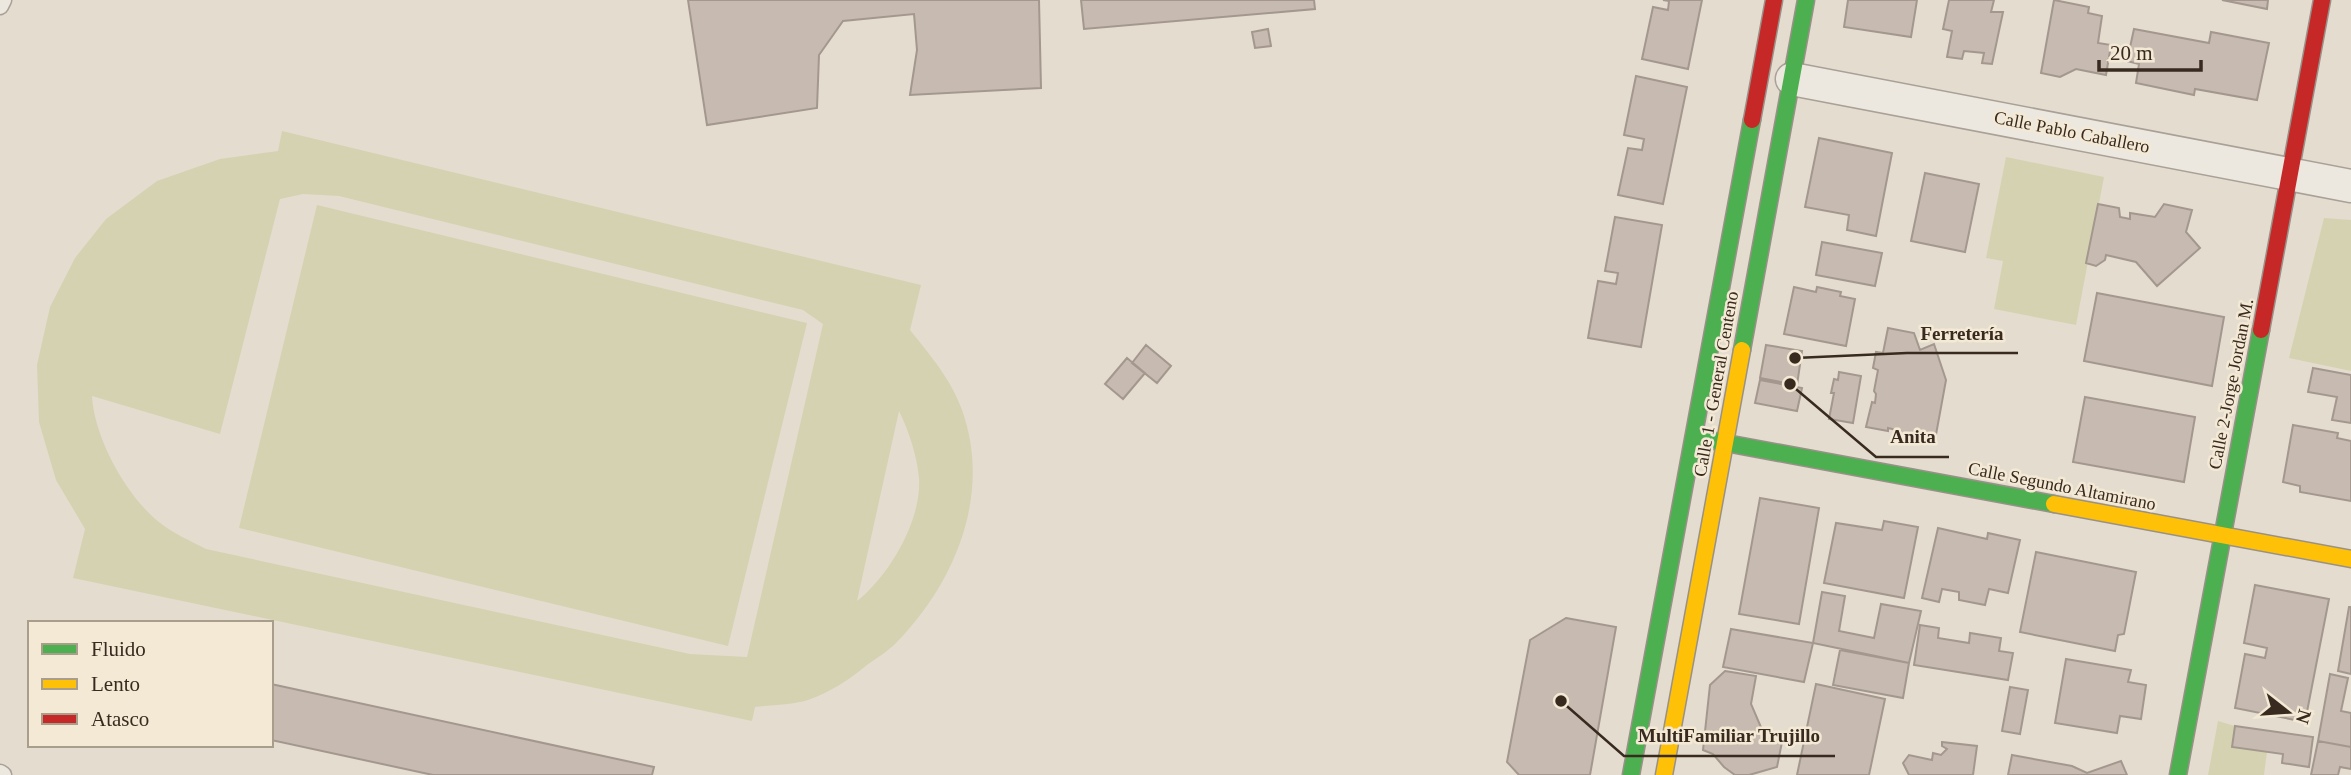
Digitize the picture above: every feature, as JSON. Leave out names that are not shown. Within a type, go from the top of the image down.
[{"type":"main road","name":"Calle 1 - General Centeno","points":[[1631,775],[1774,0]]},
{"type":"main road","name":"Calle 1 - General Centeno","points":[[1664,775],[1806,0]]},
{"type":"main road","name":"Calle 2-Jorge Jordan M.","points":[[2178,775],[2322,0]]},
{"type":"main road","points":[[1760,72],[1792,79]]},
{"type":"main road","points":[[1724,268],[1756,275]]},
{"type":"main road","name":"Calle Segundo Altamirano","points":[[1694,437],[2351,559]]},
{"type":"main road","points":[[1662,608],[1692,613]]},
{"type":"street","name":"Calle Pablo Caballero","points":[[1792,79],[2351,186]]},
{"type":"lane","points":[[0,6],[3,0]]},
{"type":"shaded area","points":[[282,131],[921,285],[910,330],[952,388],[962,410],[970,441],[973,473],[963,535],[936,593],[896,643],[854,675],[831,690],[808,700],[755,707],[752,721],[73,578],[85,529],[56,480],[39,422],[37,365],[50,307],[75,258],[106,219],[157,181],[220,159],[278,151]],"holes":[[[303,194],[339,196],[803,310],[823,324],[747,657],[690,654],[206,549],[170,530],[147,511],[124,482],[105,447],[92,396],[220,434],[280,199]],[[899,411],[912,444],[918,470],[919,494],[901,546],[881,577],[857,601]]]},
{"type":"shaded area","points":[[2006,157],[2104,177],[2076,325],[1994,309],[2003,261],[1986,258]]},
{"type":"shaded area","points":[[317,205],[807,323],[728,646],[239,528]]},
{"type":"shaded area","points":[[2324,218],[2351,220],[2351,371],[2289,358]]},
{"type":"shaded area","points":[[2218,721],[2235,726],[2232,747],[2267,752],[2264,775],[2208,775]]},
{"type":"building","points":[[688,0],[1039,0],[1041,88],[910,95],[917,50],[914,14],[843,21],[819,55],[817,108],[707,125]]},
{"type":"building","points":[[1081,0],[1314,0],[1315,9],[1084,29]]},
{"type":"building","points":[[1663,0],[1702,0],[1688,69],[1642,59],[1653,7],[1668,10],[1669,1]]},
{"type":"building","points":[[1848,0],[1917,0],[1911,37],[1844,27]]},
{"type":"building","points":[[1949,0],[1994,0],[1991,12],[2003,12],[1992,64],[1982,63],[1984,53],[1964,51],[1962,59],[1947,57],[1952,31],[1943,29]]},
{"type":"building","points":[[2054,0],[2089,7],[2088,13],[2102,16],[2098,43],[2111,45],[2106,75],[2076,69],[2060,77],[2041,73]]},
{"type":"building","points":[[2222,0],[2268,0],[2267,9]]},
{"type":"building","points":[[1268,29],[1271,46],[1255,48],[1252,32]]},
{"type":"building","points":[[2134,29],[2209,43],[2211,32],[2269,43],[2257,100],[2195,89],[2194,95],[2136,83],[2139,64],[2127,61]]},
{"type":"building","points":[[1636,76],[1687,87],[1663,204],[1618,195],[1628,148],[1642,150],[1644,139],[1624,135]]},
{"type":"building","points":[[1819,138],[1892,153],[1876,236],[1847,230],[1849,215],[1805,207]]},
{"type":"building","points":[[1925,173],[1979,184],[1965,252],[1911,241]]},
{"type":"building","points":[[2098,204],[2119,208],[2120,217],[2130,219],[2130,213],[2155,217],[2164,204],[2192,210],[2186,232],[2200,248],[2157,286],[2136,262],[2106,255],[2105,260],[2096,266],[2086,263]]},
{"type":"building","points":[[1615,217],[1662,225],[1641,347],[1588,338],[1598,281],[1616,284],[1618,273],[1605,271]]},
{"type":"building","points":[[1822,242],[1882,253],[1875,286],[1816,275]]},
{"type":"building","points":[[1794,287],[1816,292],[1817,287],[1841,292],[1840,296],[1855,299],[1846,346],[1784,334]]},
{"type":"building","points":[[2097,293],[2224,317],[2212,386],[2084,361]]},
{"type":"building","points":[[1888,328],[1914,333],[1920,350],[1934,344],[1946,380],[1935,440],[1901,434],[1901,431],[1888,428],[1888,431],[1866,427],[1872,402],[1875,403],[1878,370],[1873,368],[1876,352],[1883,353]]},
{"type":"building","points":[[1146,345],[1171,366],[1157,383],[1132,363]]},
{"type":"building","points":[[1766,345],[1802,351],[1797,385],[1760,378]]},
{"type":"building","points":[[1127,358],[1145,373],[1123,399],[1105,384]]},
{"type":"building","points":[[2313,368],[2351,375],[2351,423],[2332,420],[2337,397],[2308,392]]},
{"type":"building","points":[[1839,372],[1861,376],[1853,423],[1829,419],[1834,393],[1831,393],[1834,379],[1838,380]]},
{"type":"building","points":[[1760,380],[1802,388],[1797,411],[1755,403]]},
{"type":"building","points":[[2085,397],[2195,417],[2184,482],[2073,462]]},
{"type":"building","points":[[2293,425],[2338,433],[2337,438],[2351,441],[2351,501],[2300,492],[2300,486],[2283,482]]},
{"type":"building","points":[[1760,498],[1819,508],[1799,624],[1739,614]]},
{"type":"building","points":[[1884,521],[1918,527],[1904,598],[1824,583],[1836,523],[1882,530]]},
{"type":"building","points":[[1938,528],[1987,539],[1988,533],[2020,540],[2008,593],[1989,589],[1985,605],[1959,600],[1959,592],[1942,589],[1939,602],[1922,598]]},
{"type":"building","points":[[2036,552],[2136,572],[2124,634],[2118,635],[2115,651],[2020,632]]},
{"type":"building","points":[[2255,585],[2329,599],[2305,722],[2235,708],[2245,654],[2265,658],[2267,648],[2244,643]]},
{"type":"building","points":[[1822,592],[1845,596],[1839,631],[1874,638],[1881,604],[1921,611],[1909,663],[1813,643]]},
{"type":"building","points":[[2351,607],[2351,674],[2338,671]]},
{"type":"building","points":[[1566,618],[1616,627],[1590,775],[1519,775],[1507,762],[1530,640]]},
{"type":"building","points":[[1920,625],[1939,628],[1938,638],[1969,643],[1970,633],[2001,638],[1999,651],[2013,653],[2008,680],[1914,665]]},
{"type":"building","points":[[1731,629],[1813,643],[1804,682],[1723,667]]},
{"type":"building","points":[[1840,650],[1909,663],[1903,698],[1833,685]]},
{"type":"building","points":[[2066,659],[2131,670],[2128,682],[2146,685],[2141,719],[2120,716],[2117,733],[2055,723]]},
{"type":"building","points":[[1725,671],[1756,676],[1751,704],[1766,739],[1782,742],[1777,767],[1749,775],[1735,775],[1713,754],[1703,750],[1710,685]]},
{"type":"building","points":[[2330,674],[2348,678],[2341,711],[2351,713],[2351,747],[2318,741]]},
{"type":"building","points":[[273,684],[654,767],[652,775],[433,775],[273,740]]},
{"type":"building","points":[[1816,684],[1885,699],[1869,775],[1797,775]]},
{"type":"building","points":[[2010,687],[2028,690],[2020,734],[2002,731]]},
{"type":"building","points":[[2235,726],[2313,737],[2309,767],[2282,763],[2283,754],[2232,747]]},
{"type":"building","points":[[2318,741],[2351,747],[2351,769],[2340,767],[2338,775],[2311,775]]},
{"type":"building","points":[[1942,742],[1977,746],[1973,775],[1909,775],[1903,763],[1909,755],[1932,760],[1933,753],[1941,755],[1947,749],[1942,746]]},
{"type":"building","points":[[2012,755],[2072,766],[2087,773],[2121,761],[2127,775],[2008,775]]},
{"type":"traffic: fast","points":[[1742,350],[1806,0]]},
{"type":"traffic: fast","points":[[1631,775],[1752,120]]},
{"type":"traffic: fast","points":[[2178,775],[2261,330]]},
{"type":"traffic: fast","points":[[1699,438],[2054,504]]},
{"type":"traffic: slow","points":[[1664,775],[1742,350]]},
{"type":"traffic: slow","points":[[2054,504],[2351,559]]},
{"type":"traffic: jam","points":[[1752,120],[1774,0]]},
{"type":"traffic: jam","points":[[2261,330],[2322,0]]},
{"type":"place","name":"Ferretería","points":[[1795,358]]},
{"type":"place","name":"Anita","points":[[1790,384]]},
{"type":"place","name":"MultiFamiliar Trujillo","points":[[1561,701]]}]
